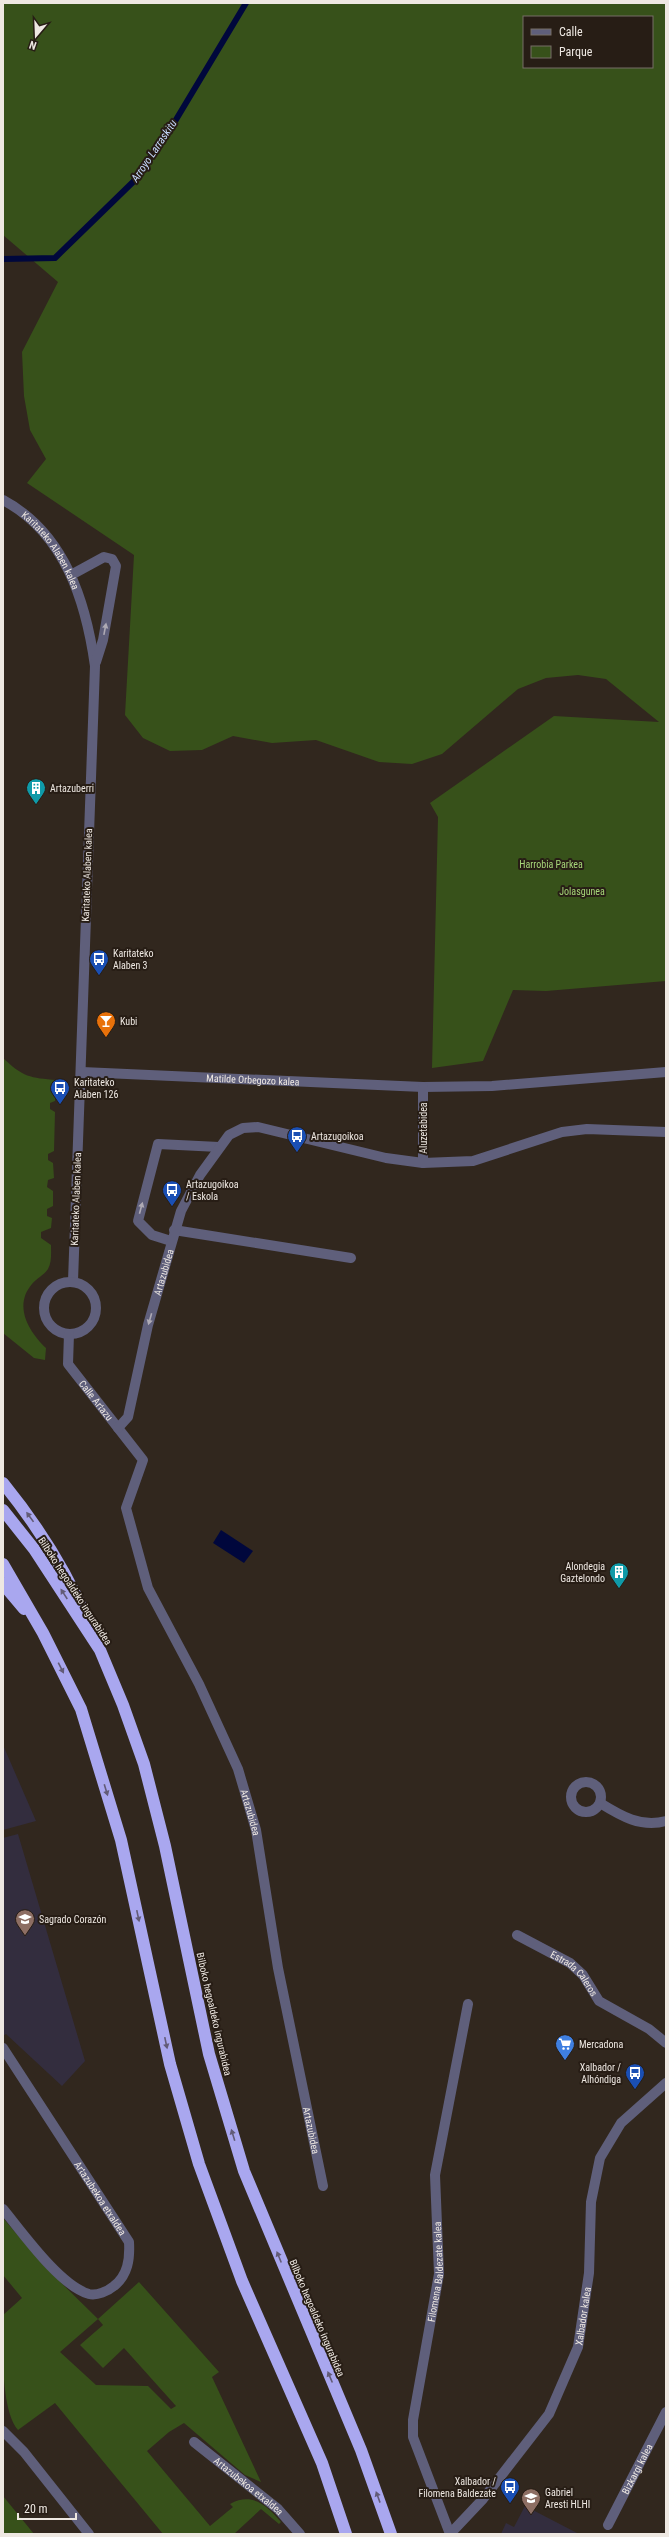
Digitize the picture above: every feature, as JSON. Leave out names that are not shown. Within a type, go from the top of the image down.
[{"type":"highway","points":[[3,1483],[51,1547],[72,1584],[100,1650]]},
{"type":"highway","name":"Bilboko hegoaldeko ingurabidea","points":[[3,1510],[34,1549],[100,1650],[123,1705],[144,1764],[165,1846],[209,2054],[244,2171],[362,2450],[391,2534]]},
{"type":"highway","points":[[3,1564],[43,1634],[81,1709],[122,1840],[170,2064],[199,2164],[242,2281],[322,2463],[346,2534]]},
{"type":"highway","points":[[3,1584],[43,1634]]},
{"type":"street","name":"Karitateko Alaben kalea","points":[[3,500],[43,533],[71,575],[83,602],[88,622],[95,666],[82,1072],[73,1281]]},
{"type":"street","points":[[71,575],[104,558],[112,559],[116,566],[103,640],[95,666]]},
{"type":"street","name":"Matilde Orbegozo kalea","points":[[82,1072],[186,1079],[423,1087]]},
{"type":"street","points":[[423,1087],[492,1086],[666,1072]]},
{"type":"street","name":"Aluzetabidea","points":[[423,1087],[423,1163],[472,1161],[562,1132],[587,1129],[666,1132]]},
{"type":"street","points":[[171,1241],[176,1220],[189,1194],[218,1147],[229,1135],[243,1128],[258,1127],[386,1158],[423,1163]]},
{"type":"street","name":"Artazubidea","points":[[118,1428],[128,1416],[171,1241],[152,1235],[138,1221],[158,1144],[218,1147]]},
{"type":"street","points":[[174,1230],[351,1258]]},
{"type":"street","points":[[73,1281],[88,1289],[94,1297],[96,1308],[94,1318],[88,1327],[79,1332],[69,1334],[53,1326],[49,1322],[44,1311],[46,1299],[52,1289],[60,1284],[73,1281]]},
{"type":"street","name":"Calle Artazu","points":[[69,1334],[68,1364],[143,1460]]},
{"type":"street","name":"Artazubidea","points":[[143,1460],[126,1508],[148,1588],[199,1684],[231,1755],[256,1830],[278,1968],[323,2186]]},
{"type":"street","points":[[600,1803],[635,1821],[646,1824],[666,1821]]},
{"type":"street","name":"Estrada Caleros","points":[[517,1935],[570,1963],[583,1975],[599,2001],[649,2029],[666,2043]]},
{"type":"street","name":"Filomena Baldezate kalea","points":[[450,2534],[413,2437],[413,2420],[440,2274],[435,2175],[468,2004]]},
{"type":"street","name":"Artazubekoa etxaldea","points":[[3,2048],[129,2242],[130,2258],[124,2274],[109,2290],[98,2294],[84,2291],[72,2285],[50,2266],[3,2209]]},
{"type":"street","name":"Xalbador kalea","points":[[450,2534],[483,2499],[549,2414],[578,2347],[589,2272],[592,2202],[600,2158],[621,2123],[666,2083]]},
{"type":"street","name":"Bizkargi kalea","points":[[608,2526],[666,2412]]},
{"type":"street","points":[[3,2431],[24,2452],[89,2534]]},
{"type":"street","name":"Artazubekoa etxaldea","points":[[194,2442],[278,2509],[300,2534]]},
{"type":"shaded area","points":[[221,1530],[253,1551],[244,1563],[213,1543]]},
{"type":"shaded area","points":[[3,1745],[36,1821],[3,1830]]},
{"type":"shaded area","name":"Sagrado Corazón","points":[[18,1834],[85,2061],[62,2086],[6,2034],[3,2036],[3,1838]]},
{"type":"shaded area","name":"Gabriel Aresti HLHI","points":[[525,2506],[579,2534],[501,2534],[506,2523],[514,2527]]},
{"type":"green space","points":[[3,3],[666,3],[666,981],[546,991],[513,990],[483,1061],[432,1068],[438,817],[430,803],[554,716],[659,722],[606,679],[578,675],[546,678],[518,689],[442,754],[412,764],[379,762],[316,740],[272,743],[233,736],[202,750],[170,751],[143,738],[125,715],[134,555],[27,483],[46,459],[30,430],[24,396],[22,352],[58,282],[3,235]]},
{"type":"green space","points":[[3,1058],[22,1073],[33,1077],[57,1080],[55,1101],[50,1103],[50,1109],[55,1112],[54,1151],[48,1154],[48,1160],[53,1163],[54,1178],[48,1180],[47,1187],[53,1191],[53,1206],[47,1209],[47,1216],[52,1218],[51,1228],[41,1232],[41,1238],[51,1245],[51,1260],[45,1273],[32,1284],[26,1292],[24,1301],[24,1310],[29,1327],[46,1348],[45,1360],[34,1358],[3,1333]]},
{"type":"green space","points":[[3,2218],[44,2266],[98,2319],[139,2282],[219,2372],[212,2377],[261,2482],[245,2475],[184,2423],[169,2432],[147,2451],[210,2526],[233,2507],[230,2504],[245,2499],[258,2502],[265,2506],[281,2522],[279,2524],[261,2509],[234,2534],[163,2534],[55,2403],[18,2430],[12,2420],[5,2392],[3,2315],[22,2298],[3,2275]],"holes":[[[98,2319],[103,2325],[80,2345],[103,2368],[124,2348],[176,2406],[171,2409],[148,2386],[96,2385],[60,2352]]]},
{"type":"green space","points":[[3,2496],[34,2534],[3,2534]]},
{"type":"waterway","name":"Arroyo Larraskitu","points":[[3,259],[55,258],[133,182],[171,128],[246,3]]},
{"type":"place","name":"Artazuberri","points":[[36,805]]},
{"type":"place","name":"Karitateko Alaben 3","points":[[99,976]]},
{"type":"place","name":"Kubi","points":[[106,1038]]},
{"type":"place","name":"Karitateko Alaben 126","points":[[60,1105]]},
{"type":"place","name":"Artazugoikoa","points":[[297,1153]]},
{"type":"place","name":"Artazugoikoa / Eskola","points":[[172,1207]]},
{"type":"place","name":"Alondegia Gaztelondo","points":[[619,1589]]},
{"type":"place","name":"Sagrado Corazón","points":[[25,1936]]},
{"type":"place","name":"Mercadona","points":[[565,2061]]},
{"type":"place","name":"Xalbador / Alhóndiga","points":[[635,2090]]},
{"type":"place","name":"Xalbador / Filomena Baldezate","points":[[510,2504]]},
{"type":"place","name":"Gabriel Aresti HLHI","points":[[531,2515]]},
{"type":"park label","name":"Harrobia Parkea","points":[[551,864]]},
{"type":"park label","name":"Jolasgunea","points":[[582,891]]}]
